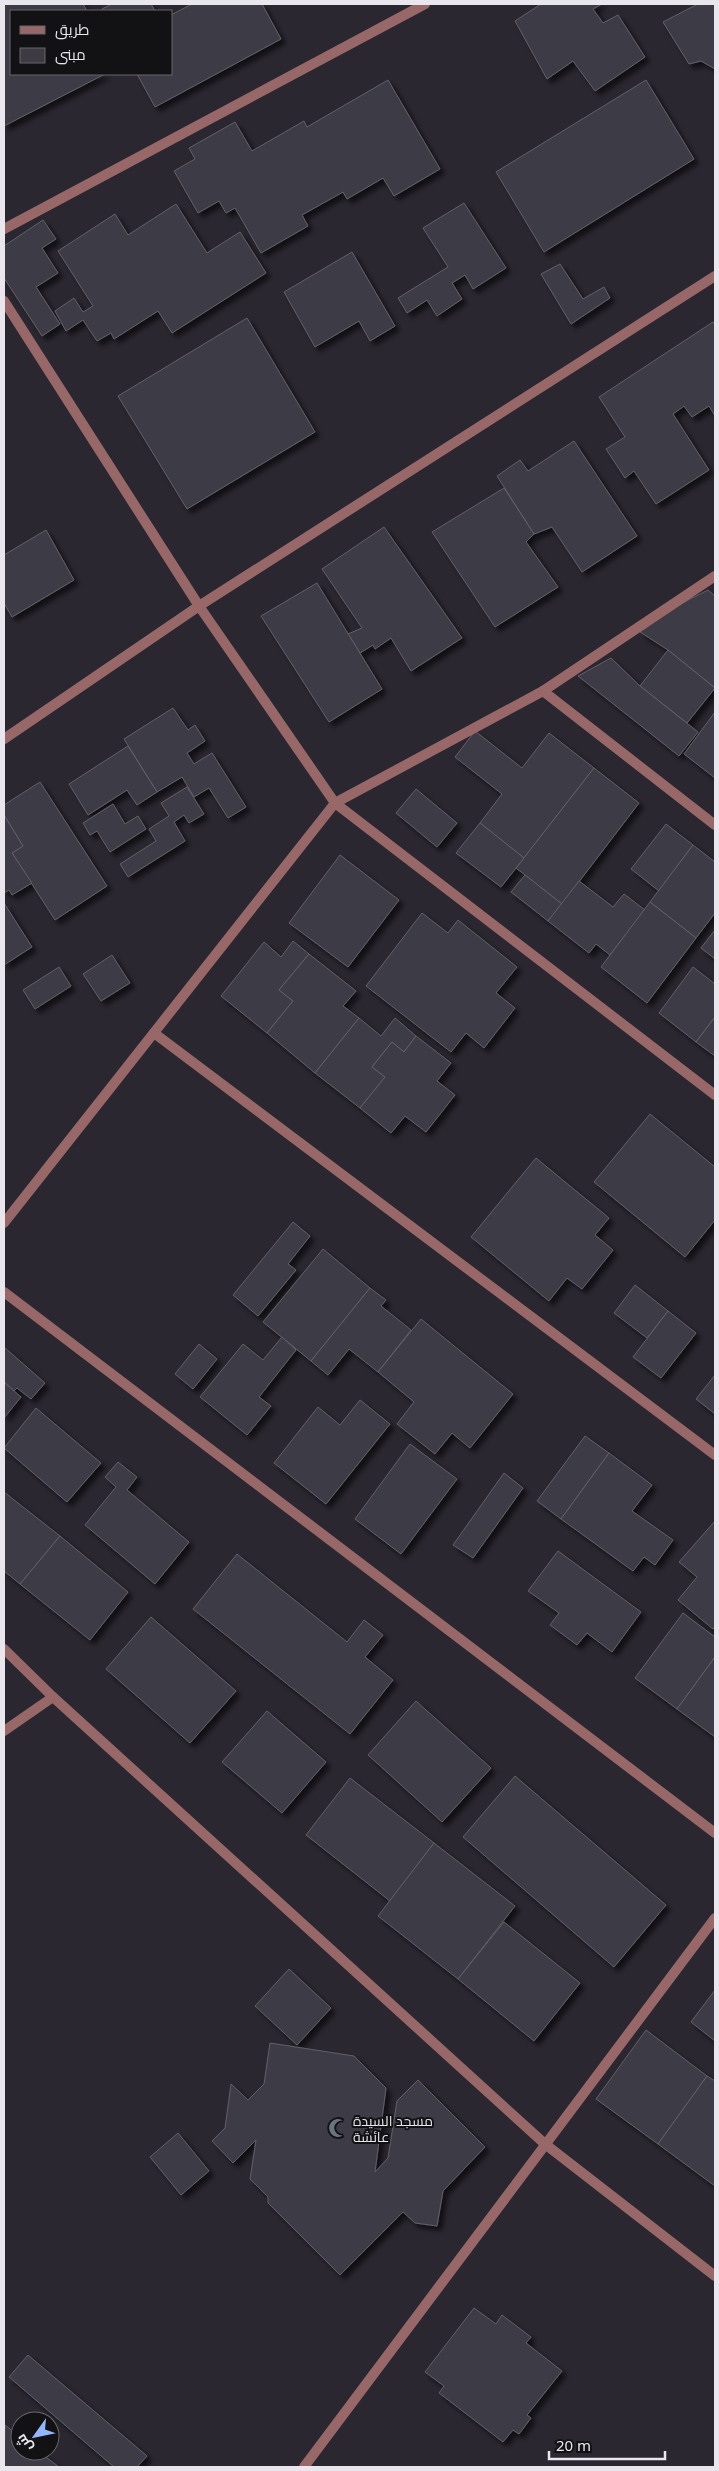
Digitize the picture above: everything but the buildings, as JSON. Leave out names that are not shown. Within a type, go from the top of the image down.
[{"type":"street","points":[[4,229],[425,4]]},
{"type":"street","points":[[4,739],[199,606],[715,276]]},
{"type":"street","points":[[4,301],[199,606],[335,803],[715,1095]]},
{"type":"street","points":[[4,1223],[335,803],[543,691],[715,576]]},
{"type":"street","points":[[543,691],[715,825]]},
{"type":"street","points":[[154,1033],[715,1455]]},
{"type":"street","points":[[4,1292],[715,1833]]},
{"type":"street","points":[[4,1649],[52,1697],[545,2144],[715,2276]]},
{"type":"street","points":[[4,1731],[52,1697]]},
{"type":"street","points":[[304,2467],[715,1918]]},
{"type":"place","name":"مسجد السيدة عائشة","points":[[338,2128]]}]
